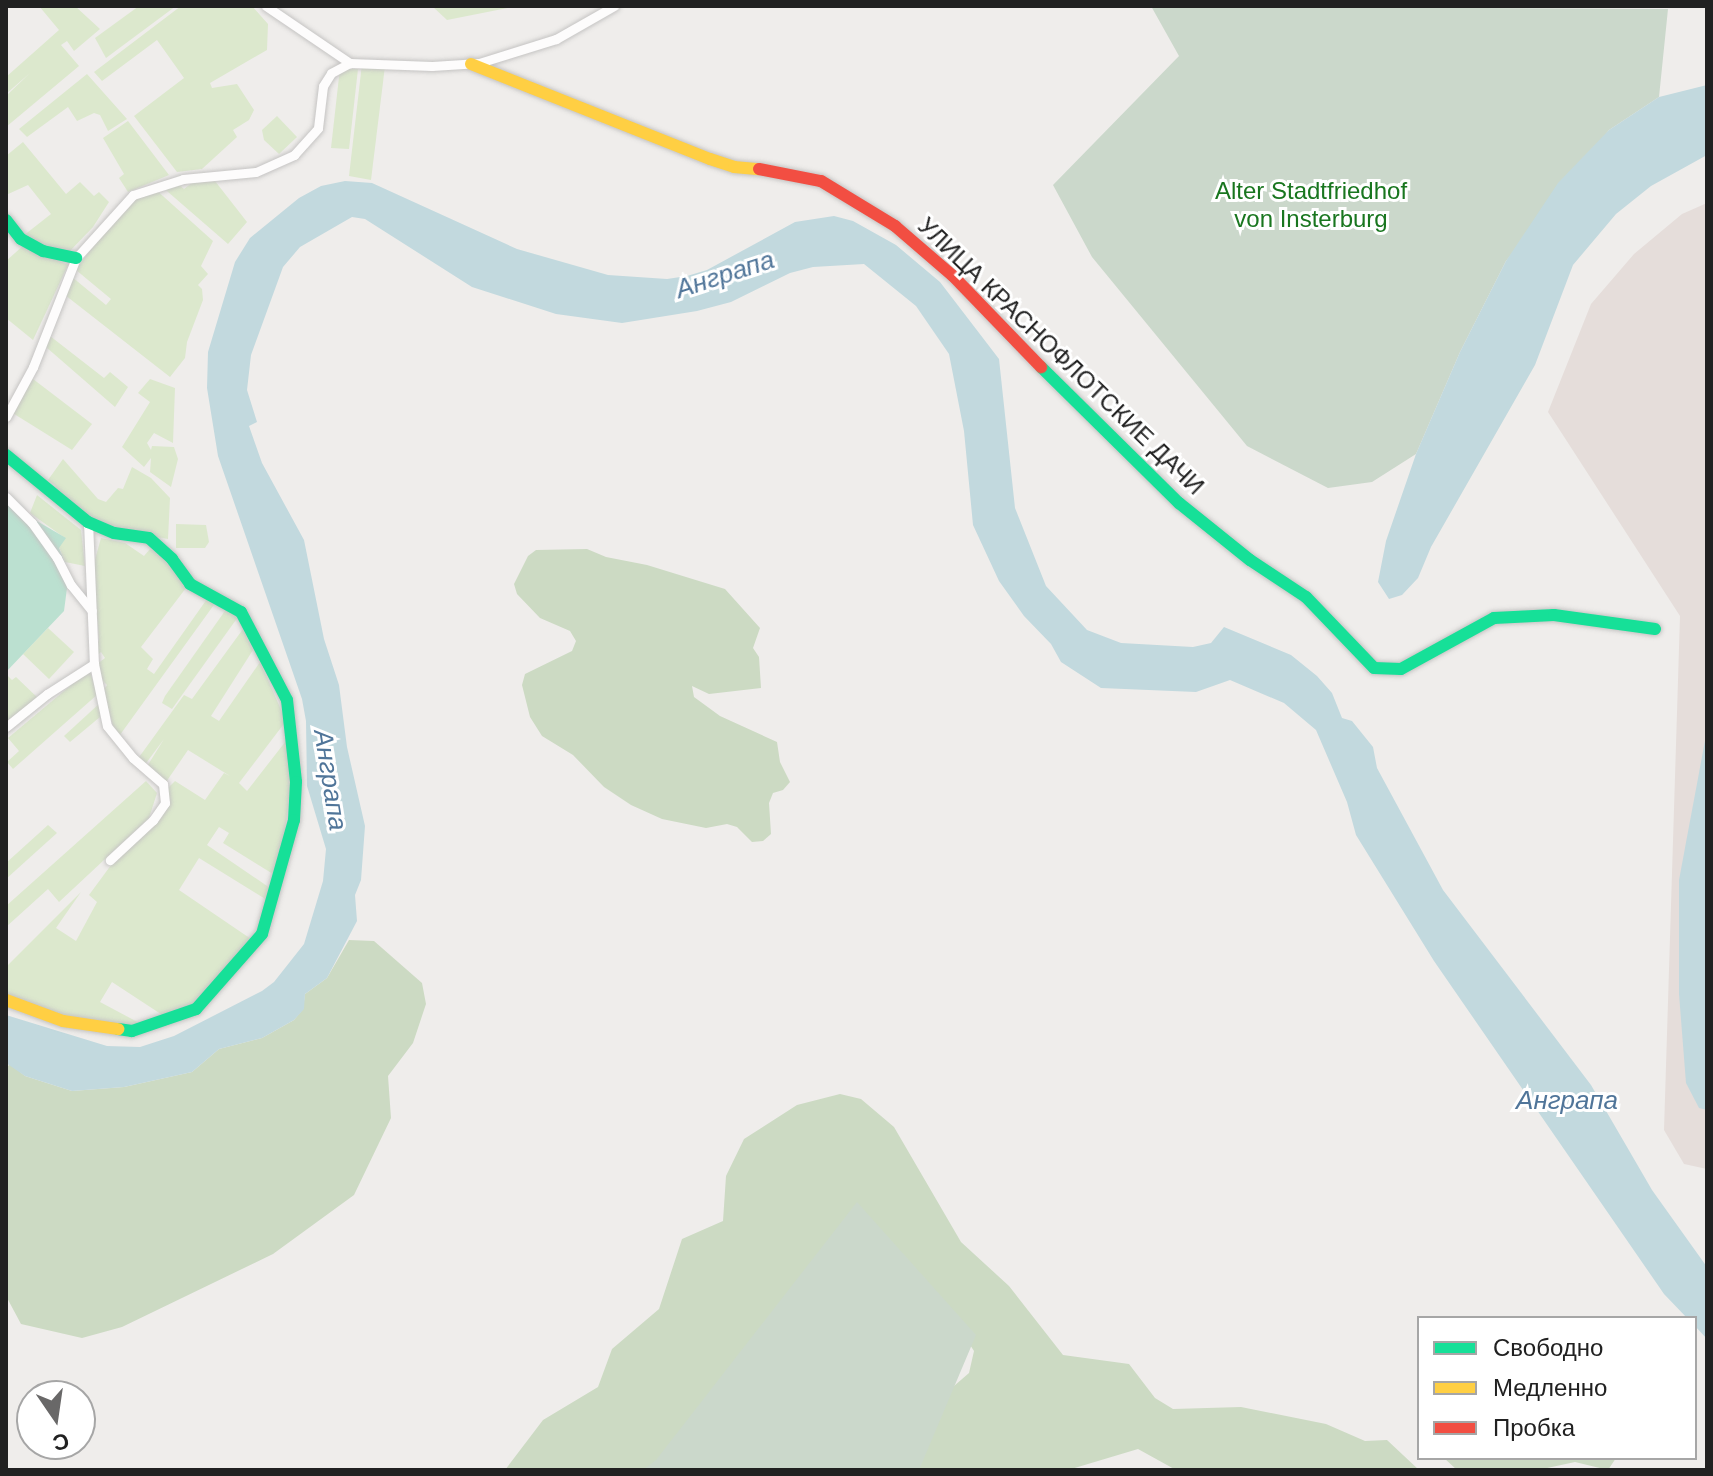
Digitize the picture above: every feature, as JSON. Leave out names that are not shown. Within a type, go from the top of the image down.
[{"type":"street","points":[[6,417],[33,367],[76,258],[133,195],[190,178],[256,172],[294,155],[318,128],[323,86],[331,73],[350,63],[266,6]]},
{"type":"street","points":[[471,64],[556,39],[614,6]]},
{"type":"street","name":"УЛИЦА КРАСНОФЛОТСКИЕ ДАЧИ","points":[[350,63],[471,64],[710,159],[734,167],[782,171],[821,181],[895,226],[953,276],[1027,356],[1057,380],[1179,503],[1250,560],[1306,597],[1374,668],[1401,669],[1479,623],[1494,618],[1554,615],[1655,629]]},
{"type":"street","points":[[6,220],[21,239],[43,251],[76,258]]},
{"type":"street","points":[[6,455],[88,522],[114,533],[149,538],[172,559],[190,584],[241,612],[287,700],[296,767],[294,820],[262,934],[225,980],[196,1009],[132,1031],[63,1021],[6,1000]]},
{"type":"street","points":[[6,497],[32,523],[57,558],[71,585],[92,611]]},
{"type":"street","points":[[88,522],[94,664],[107,726],[133,758],[163,784],[165,803],[153,820],[110,860]]},
{"type":"street","points":[[6,727],[47,694],[94,664]]},
{"type":"shaded area","points":[[1707,203],[1707,1169],[1684,1164],[1664,1130],[1680,616],[1548,412],[1591,304],[1634,254],[1682,214]]},
{"type":"green space","points":[[39,6],[75,6],[100,29],[74,51],[67,41],[61,45],[79,66],[6,127],[6,96],[30,73],[6,94],[6,77],[59,30]]},
{"type":"green space","points":[[139,6],[176,6],[106,58],[95,38]]},
{"type":"green space","points":[[181,6],[252,6],[268,24],[267,50],[210,83],[212,88],[237,84],[254,110],[249,120],[233,130],[237,137],[202,169],[177,172],[134,116],[184,78],[157,40],[102,81],[94,72]]},
{"type":"green space","points":[[432,6],[518,6],[447,20]]},
{"type":"green space","name":"Alter Stadtfriedhof von Insterburg","points":[[1151,6],[1668,9],[1659,97],[1609,130],[1506,261],[1460,352],[1416,454],[1372,482],[1328,488],[1247,446],[1092,257],[1053,185],[1179,56]]},
{"type":"green space","points":[[362,64],[385,66],[371,180],[349,176]]},
{"type":"green space","points":[[340,68],[358,69],[349,149],[331,148]]},
{"type":"green space","points":[[87,74],[127,119],[108,131],[100,115],[94,113],[77,121],[68,107],[27,137],[19,129]]},
{"type":"green space","points":[[277,116],[297,137],[279,154],[264,140],[262,130]]},
{"type":"green space","points":[[128,121],[169,175],[128,192],[119,178],[124,174],[103,138]]},
{"type":"green space","points":[[23,142],[66,194],[80,182],[94,196],[99,192],[109,202],[93,227],[69,252],[62,253],[23,236],[51,214],[28,185],[6,195],[6,156]]},
{"type":"green space","points":[[215,181],[247,222],[228,244],[160,185],[176,182],[184,189],[193,182]]},
{"type":"green space","points":[[154,188],[213,241],[201,266],[208,274],[198,285],[202,289],[203,300],[187,342],[185,358],[170,377],[65,295],[72,277],[106,305],[111,299],[76,270],[122,205]]},
{"type":"green space","points":[[24,245],[68,265],[33,340],[6,318],[6,261]]},
{"type":"green space","points":[[50,336],[104,378],[110,372],[128,387],[115,407],[46,347]]},
{"type":"green space","points":[[33,379],[92,424],[72,450],[11,412]]},
{"type":"green space","points":[[150,379],[175,388],[173,443],[154,433],[147,443],[151,450],[152,446],[174,447],[178,459],[171,487],[150,472],[151,458],[144,467],[122,447],[150,402],[138,393]]},
{"type":"green space","points":[[63,459],[98,499],[106,502],[118,488],[123,489],[132,467],[151,478],[170,498],[168,539],[98,527],[52,492],[56,486],[48,480]]},
{"type":"green space","points":[[37,495],[81,530],[85,566],[65,562],[59,547],[65,538],[30,513]]},
{"type":"green space","points":[[6,503],[66,538],[59,548],[69,573],[64,611],[6,672]]},
{"type":"green space","points":[[176,524],[206,525],[209,542],[205,548],[176,548]]},
{"type":"green space","points":[[101,538],[125,543],[144,556],[150,549],[161,554],[186,588],[141,647],[153,659],[147,669],[154,674],[207,599],[216,602],[117,739],[103,691],[107,685],[98,676],[96,665],[105,658],[101,652],[95,657],[99,639],[93,567]]},
{"type":"green space","points":[[587,549],[725,589],[760,628],[753,648],[759,657],[761,688],[709,694],[692,686],[694,697],[720,716],[777,742],[780,762],[790,782],[783,790],[773,793],[769,803],[771,834],[763,841],[752,842],[737,827],[727,824],[706,828],[662,819],[631,805],[604,787],[573,755],[542,736],[530,717],[522,685],[525,674],[572,651],[576,641],[570,631],[540,618],[517,594],[514,584],[528,556],[536,550]]},
{"type":"green space","points":[[227,608],[238,617],[172,709],[162,703],[165,696]]},
{"type":"green space","points":[[48,628],[74,652],[49,679],[23,654]]},
{"type":"green space","points":[[243,629],[253,650],[211,716],[219,721],[260,662],[286,721],[239,783],[247,791],[289,737],[291,781],[284,839],[273,874],[223,843],[229,833],[219,827],[207,845],[270,888],[267,900],[199,858],[179,890],[254,941],[224,980],[173,1022],[112,982],[100,1002],[145,1026],[138,1033],[6,1002],[6,967],[81,892],[56,928],[76,941],[97,902],[89,895],[117,857],[161,812],[165,791],[175,781],[205,800],[224,773],[230,776],[188,750],[164,785],[146,768],[164,739],[144,766],[137,760],[184,695],[192,699]]},
{"type":"green space","points":[[89,670],[98,694],[13,769],[7,762],[19,751],[8,738]]},
{"type":"green space","points":[[6,674],[12,680],[16,677],[39,699],[6,729]]},
{"type":"green space","points":[[100,703],[100,717],[70,742],[64,736]]},
{"type":"green space","points":[[146,781],[157,793],[149,818],[59,902],[48,889],[6,927],[6,906]]},
{"type":"green space","points":[[48,825],[57,833],[6,879],[6,863]]},
{"type":"green space","points":[[349,940],[374,941],[422,983],[426,1004],[413,1043],[388,1076],[391,1118],[354,1195],[273,1254],[122,1327],[82,1338],[21,1324],[6,1296],[6,1068],[10,1064],[25,1076],[72,1091],[124,1087],[192,1072],[219,1049],[262,1038],[294,1020],[303,1009],[305,994],[327,978]]},
{"type":"green space","points":[[840,1094],[861,1099],[894,1127],[961,1242],[1009,1286],[1063,1355],[1129,1364],[1155,1398],[1173,1409],[1241,1407],[1326,1424],[1365,1441],[1387,1440],[1419,1470],[1176,1470],[1138,1449],[1068,1470],[860,1470],[897,1411],[954,1386],[969,1373],[974,1351],[963,1334],[664,1470],[505,1470],[543,1420],[598,1387],[612,1349],[659,1309],[682,1239],[723,1221],[726,1176],[744,1139],[797,1105]]},
{"type":"green space","points":[[857,1202],[976,1335],[919,1470],[643,1470],[656,1460]]},
{"type":"green space","points":[[1446,1460],[1615,1460],[1608,1470],[1575,1462],[1538,1470],[1457,1470]]},
{"type":"water","points":[[1707,85],[1707,155],[1651,186],[1616,214],[1573,265],[1535,365],[1431,547],[1418,578],[1402,595],[1389,599],[1378,582],[1386,541],[1416,454],[1460,352],[1506,261],[1558,183],[1609,130],[1659,97]]},
{"type":"water","name":"Анграпа","points":[[345,181],[372,183],[517,249],[608,275],[667,279],[687,276],[707,270],[795,222],[834,216],[853,221],[896,245],[940,282],[999,359],[1015,508],[1046,586],[1087,630],[1121,643],[1193,647],[1211,643],[1224,627],[1291,655],[1317,676],[1332,693],[1342,718],[1352,721],[1373,747],[1377,768],[1443,890],[1591,1085],[1652,1190],[1707,1267],[1707,1339],[1697,1328],[1697,1316],[1685,1316],[1664,1294],[1434,961],[1356,835],[1347,802],[1316,730],[1284,703],[1230,680],[1196,692],[1101,688],[1061,662],[1051,644],[1024,616],[999,581],[973,525],[964,431],[949,354],[916,306],[864,264],[813,267],[790,273],[731,302],[697,311],[622,323],[556,314],[472,287],[365,219],[352,217],[300,247],[283,267],[251,355],[247,390],[257,422],[249,426],[262,463],[304,540],[324,639],[339,685],[347,747],[365,826],[361,880],[355,895],[357,921],[327,978],[305,994],[304,1009],[294,1020],[262,1038],[219,1049],[192,1072],[124,1087],[72,1091],[25,1076],[6,1063],[6,1015],[107,1046],[140,1047],[174,1036],[262,991],[274,982],[304,944],[323,881],[326,849],[307,786],[306,721],[302,699],[218,456],[207,388],[208,352],[235,262],[250,238],[299,198],[321,186]]},
{"type":"water","points":[[1707,730],[1707,1110],[1699,1108],[1686,1083],[1679,994],[1679,880]]},
{"type":"traffic: fast","points":[[6,220],[21,239],[43,251],[76,258]]},
{"type":"traffic: fast","points":[[1041,367],[1179,503],[1250,560],[1306,597],[1374,668],[1401,669],[1494,618],[1554,615],[1655,629]]},
{"type":"traffic: fast","points":[[6,455],[88,522],[114,533],[149,538],[172,559],[190,584],[241,612],[287,700],[296,782],[294,820],[262,934],[196,1009],[132,1031],[118,1029]]},
{"type":"traffic: slow","points":[[471,64],[710,159],[734,167],[759,169]]},
{"type":"traffic: slow","points":[[6,1000],[63,1021],[118,1029]]},
{"type":"traffic: jam","points":[[759,169],[821,181],[895,226],[953,276],[1041,367]]}]
